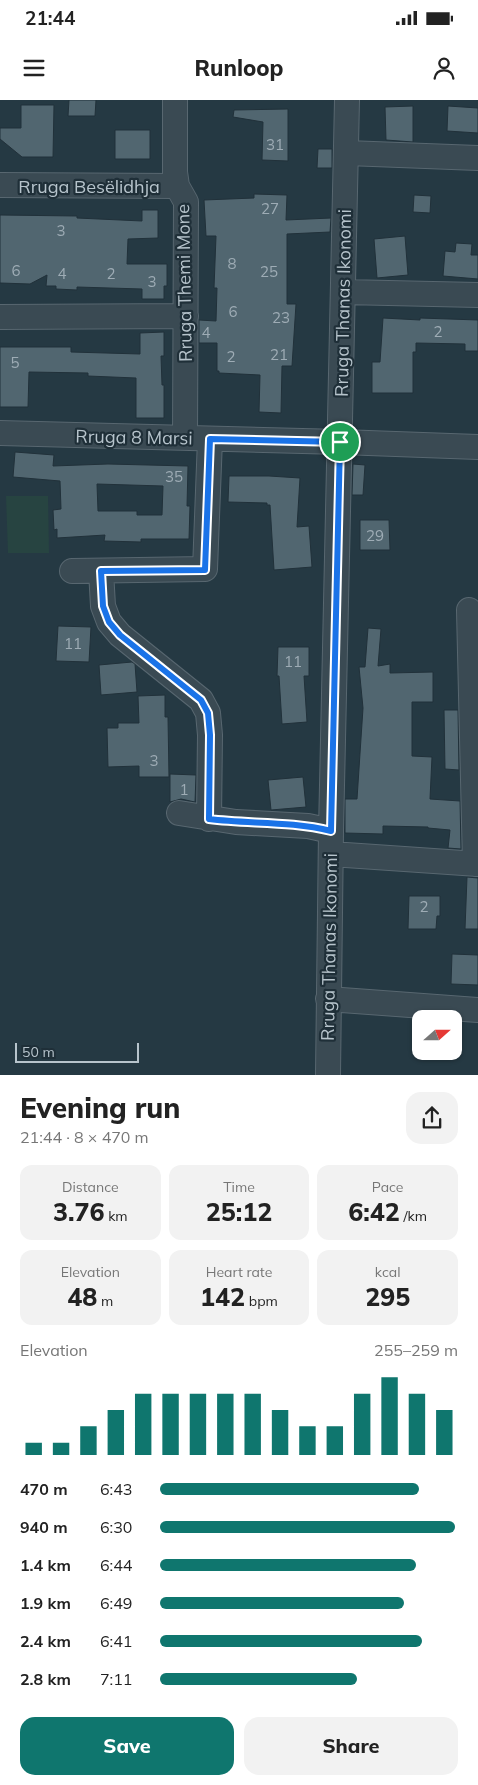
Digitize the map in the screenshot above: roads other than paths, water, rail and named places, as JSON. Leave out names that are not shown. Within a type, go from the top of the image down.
[{"type":"street","name":"Rruga Themi Mone","points":[[175,100],[175,172],[177,186],[186,202],[185,438]]},
{"type":"street","name":"Rruga Thanas Ikonomi","points":[[328,1075],[331,843],[348,100]]},
{"type":"street","points":[[347,153],[478,158]]},
{"type":"street","name":"Rruga Besëlidhja","points":[[0,186],[177,186]]},
{"type":"street","points":[[344,292],[478,295]]},
{"type":"street","points":[[0,317],[186,316]]},
{"type":"street","name":"Rruga 8 Marsi","points":[[0,433],[478,447]]},
{"type":"street","points":[[72,572],[205,570],[210,439]]},
{"type":"street","points":[[101,571],[103,606],[109,622],[120,635],[201,700],[208,713],[210,735],[209,819]]},
{"type":"street","points":[[179,813],[236,822],[308,826],[331,843],[477,864],[469,610]]},
{"type":"street","points":[[328,999],[478,1010]]}]
